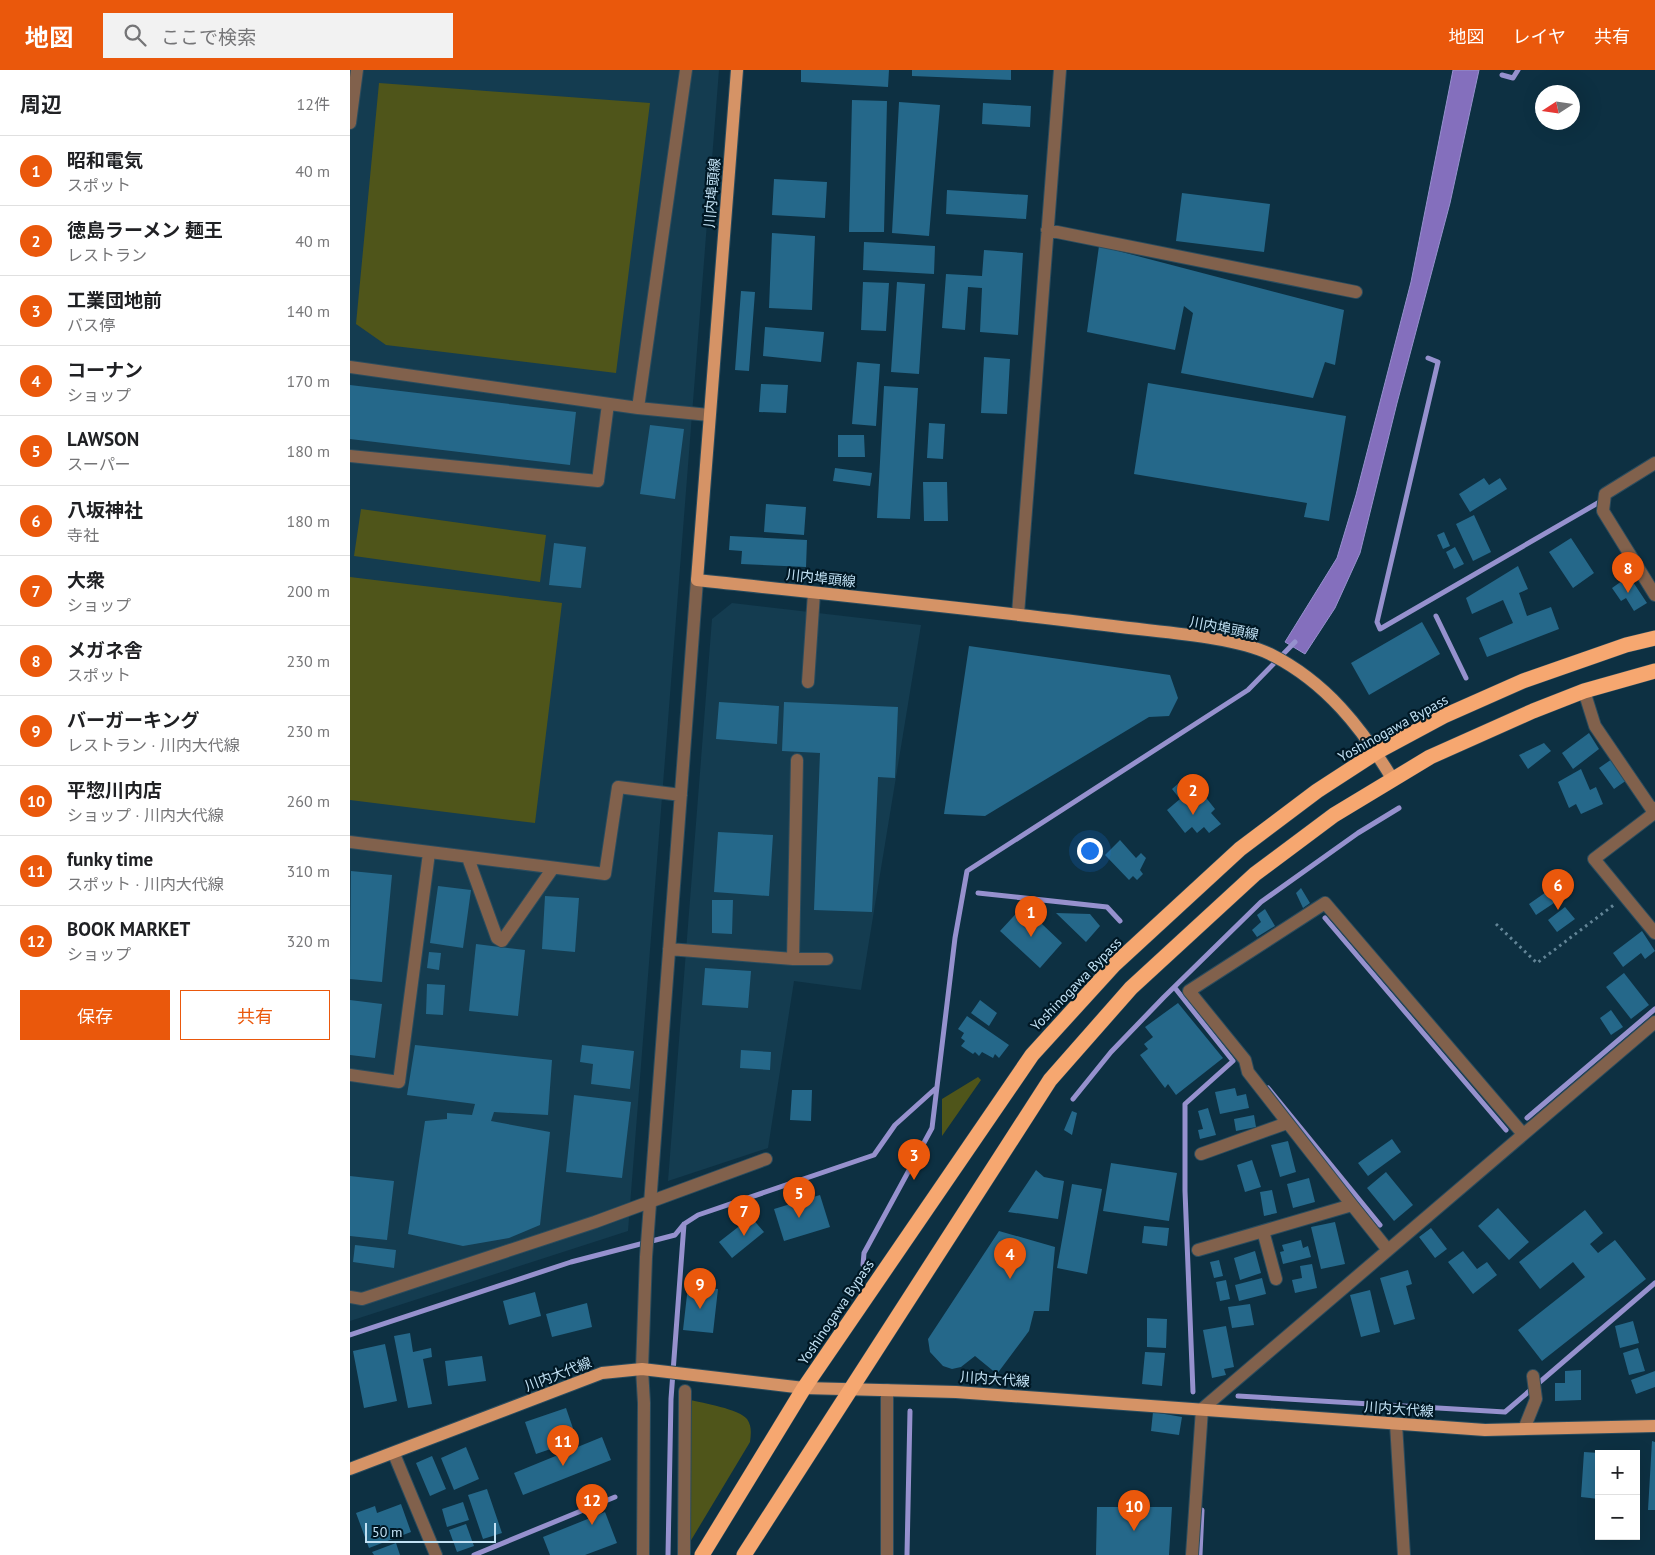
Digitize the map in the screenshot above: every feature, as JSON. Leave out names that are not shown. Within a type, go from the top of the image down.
[{"type":"highway","name":"Yoshinogawa Bypass","points":[[702,1555],[804,1388],[1032,1055],[1114,965],[1240,849],[1317,791],[1377,752],[1444,716],[1522,681],[1626,645],[1655,638]]},
{"type":"highway","points":[[744,1555],[1050,1080],[1131,988],[1255,874],[1334,815],[1430,757],[1533,711],[1584,691],[1655,671]]},
{"type":"main road","name":"川内埠頭線","points":[[737,70],[698,580],[1018,614],[1196,637],[1245,646],[1268,653],[1298,669],[1316,682],[1344,710],[1377,752],[1393,780]]},
{"type":"main road","name":"川内大代線","points":[[350,1469],[394,1454],[602,1373],[642,1369],[804,1388],[956,1392],[1485,1430],[1655,1426]]},
{"type":"street","points":[[350,123],[357,70]]},
{"type":"street","points":[[638,408],[686,70]]},
{"type":"street","points":[[1018,614],[1060,70]]},
{"type":"street","points":[[1047,230],[1356,292]]},
{"type":"street","points":[[350,367],[638,408],[710,415]]},
{"type":"street","points":[[350,456],[598,481],[608,404]]},
{"type":"street","points":[[1655,463],[1605,494],[1603,511],[1655,595]]},
{"type":"street","points":[[642,1555],[644,1403],[642,1369],[648,1220],[698,580]]},
{"type":"street","points":[[808,682],[814,593]]},
{"type":"street","points":[[1584,691],[1595,726],[1653,808],[1654,814],[1594,859],[1655,933]]},
{"type":"street","points":[[793,959],[798,760]]},
{"type":"street","points":[[350,842],[605,874],[618,787],[680,795]]},
{"type":"street","points":[[350,1075],[399,1082],[429,853]]},
{"type":"street","points":[[468,858],[497,938],[502,941],[553,868]]},
{"type":"street","points":[[1388,1250],[1287,1123],[1248,1072],[1245,1060],[1189,991],[1325,903],[1523,1134]]},
{"type":"street","points":[[669,949],[793,959],[827,959]]},
{"type":"street","points":[[1192,1555],[1202,1409],[1655,1022]]},
{"type":"street","points":[[1201,1154],[1287,1123]]},
{"type":"street","points":[[350,1297],[362,1299],[594,1222],[766,1159]]},
{"type":"street","points":[[1198,1250],[1352,1205]]},
{"type":"street","points":[[1263,1231],[1276,1279]]},
{"type":"street","points":[[1524,1430],[1536,1399],[1533,1376]]},
{"type":"street","points":[[887,1390],[887,1555]]},
{"type":"street","points":[[684,1555],[685,1391]]},
{"type":"street","points":[[1396,1424],[1404,1555]]},
{"type":"street","points":[[394,1454],[436,1555]]},
{"type":"path","points":[[1496,924],[1537,964],[1625,897]]},
{"type":"shaded area","points":[[350,70],[719,70],[628,1231],[350,1321]]},
{"type":"shaded area","points":[[1453,70],[1479,70],[1450,203],[1397,403],[1360,553],[1335,608],[1305,654],[1285,642],[1337,558],[1356,495],[1411,282]]},
{"type":"shaded area","points":[[732,603],[921,625],[861,990],[794,981],[768,1148],[668,1181],[712,619]]},
{"type":"green space","points":[[379,83],[650,103],[616,373],[386,345],[356,324]]},
{"type":"green space","points":[[361,509],[546,535],[540,582],[354,556]]},
{"type":"green space","points":[[350,577],[562,603],[535,823],[350,800]]},
{"type":"green space","points":[[978,1077],[981,1080],[942,1136],[942,1099]]},
{"type":"green space","points":[[690,1400],[743,1415],[749,1422],[751,1433],[750,1442],[690,1542]]},
{"type":"building","points":[[801,70],[889,70],[888,87],[801,82]]},
{"type":"building","points":[[912,70],[1011,70],[1011,80],[912,76]]},
{"type":"building","points":[[852,100],[887,101],[884,232],[849,232]]},
{"type":"building","points":[[899,102],[940,105],[929,236],[892,233]]},
{"type":"building","points":[[983,103],[1031,106],[1030,127],[982,124]]},
{"type":"building","points":[[774,179],[827,182],[825,218],[772,215]]},
{"type":"building","points":[[947,190],[1028,195],[1026,219],[946,214]]},
{"type":"building","points":[[1182,193],[1270,204],[1264,252],[1176,241]]},
{"type":"building","points":[[772,233],[815,236],[812,310],[769,308]]},
{"type":"building","points":[[864,242],[935,246],[934,274],[863,270]]},
{"type":"building","points":[[1099,246],[1344,310],[1335,365],[1325,362],[1313,398],[1181,373],[1193,313],[1184,306],[1175,350],[1087,332]]},
{"type":"building","points":[[984,250],[1023,253],[1018,335],[980,332],[982,288],[968,287],[965,330],[942,328],[946,274],[982,276]]},
{"type":"building","points":[[863,282],[889,283],[886,331],[861,330]]},
{"type":"building","points":[[897,282],[925,284],[919,374],[891,372]]},
{"type":"building","points":[[741,291],[755,292],[749,371],[735,370]]},
{"type":"building","points":[[765,327],[824,332],[821,362],[763,356]]},
{"type":"building","points":[[984,357],[1010,359],[1007,414],[981,413]]},
{"type":"building","points":[[857,362],[880,364],[876,426],[852,424]]},
{"type":"building","points":[[1148,383],[1346,416],[1329,521],[1304,517],[1307,503],[1134,474]]},
{"type":"building","points":[[761,384],[788,385],[786,413],[759,412]]},
{"type":"building","points":[[350,385],[576,412],[570,465],[350,439]]},
{"type":"building","points":[[884,386],[918,388],[910,519],[877,518]]},
{"type":"building","points":[[929,423],[945,424],[943,459],[927,458]]},
{"type":"building","points":[[650,425],[684,429],[675,499],[640,494]]},
{"type":"building","points":[[838,435],[864,435],[865,457],[838,457]]},
{"type":"building","points":[[835,468],[872,473],[870,486],[833,481]]},
{"type":"building","points":[[1484,478],[1489,485],[1500,478],[1507,489],[1470,512],[1459,494]]},
{"type":"building","points":[[923,482],[947,482],[948,521],[924,521]]},
{"type":"building","points":[[766,504],[806,507],[804,535],[764,532]]},
{"type":"building","points":[[1474,515],[1491,552],[1473,561],[1456,524]]},
{"type":"building","points":[[1444,532],[1450,546],[1443,549],[1437,535]]},
{"type":"building","points":[[730,536],[807,540],[806,567],[741,564],[742,551],[729,550]]},
{"type":"building","points":[[1571,538],[1594,573],[1573,588],[1549,552]]},
{"type":"building","points":[[554,543],[586,547],[581,588],[549,585]]},
{"type":"building","points":[[1455,547],[1464,564],[1454,569],[1446,552]]},
{"type":"building","points":[[1518,566],[1528,589],[1519,593],[1527,616],[1551,607],[1559,629],[1487,657],[1479,638],[1513,623],[1503,600],[1472,614],[1466,598]]},
{"type":"building","points":[[1629,576],[1647,603],[1634,611],[1626,598],[1621,601],[1612,588]]},
{"type":"building","points":[[1422,622],[1440,654],[1369,695],[1351,663]]},
{"type":"building","points":[[969,646],[1170,675],[1178,698],[1169,716],[1149,717],[985,816],[944,814]]},
{"type":"building","points":[[719,702],[779,706],[777,744],[716,739]]},
{"type":"building","points":[[784,702],[898,707],[895,778],[878,777],[872,912],[814,910],[820,753],[782,751]]},
{"type":"building","points":[[1589,733],[1599,749],[1573,769],[1562,753]]},
{"type":"building","points":[[1544,743],[1551,751],[1528,769],[1519,755]]},
{"type":"building","points":[[1612,759],[1627,780],[1614,789],[1599,768]]},
{"type":"building","points":[[1581,769],[1590,790],[1596,787],[1603,804],[1581,814],[1576,804],[1569,808],[1558,782]]},
{"type":"building","points":[[1188,775],[1215,809],[1211,813],[1221,824],[1209,833],[1204,827],[1197,833],[1192,827],[1185,833],[1167,810],[1180,799],[1172,789]]},
{"type":"building","points":[[718,832],[773,835],[769,896],[714,892]]},
{"type":"building","points":[[1120,840],[1136,858],[1141,853],[1146,858],[1140,870],[1143,874],[1137,880],[1133,876],[1129,880],[1105,855]]},
{"type":"building","points":[[351,871],[392,875],[382,982],[350,979]]},
{"type":"building","points":[[438,886],[471,890],[463,948],[430,943]]},
{"type":"building","points":[[1301,888],[1310,903],[1303,908],[1296,893]]},
{"type":"building","points":[[1549,890],[1557,901],[1536,915],[1529,904]]},
{"type":"building","points":[[545,896],[579,898],[575,952],[542,949]]},
{"type":"building","points":[[712,900],[733,900],[732,934],[712,933]]},
{"type":"building","points":[[1023,906],[1062,943],[1040,968],[1000,931]]},
{"type":"building","points":[[1565,907],[1575,919],[1557,932],[1548,920]]},
{"type":"building","points":[[1265,909],[1275,926],[1257,937],[1252,930],[1261,922],[1257,915]]},
{"type":"building","points":[[1056,913],[1090,914],[1100,926],[1086,942]]},
{"type":"building","points":[[1642,931],[1655,951],[1645,959],[1641,953],[1623,967],[1613,953]]},
{"type":"building","points":[[476,944],[525,950],[518,1016],[469,1011]]},
{"type":"building","points":[[429,952],[441,953],[439,970],[427,968]]},
{"type":"building","points":[[705,968],[751,971],[748,1008],[702,1005]]},
{"type":"building","points":[[1624,973],[1649,1005],[1631,1019],[1606,987]]},
{"type":"building","points":[[427,984],[445,985],[443,1015],[426,1014]]},
{"type":"building","points":[[350,1000],[382,1004],[375,1058],[350,1055]]},
{"type":"building","points":[[980,1000],[997,1013],[989,1026],[971,1013]]},
{"type":"building","points":[[1178,1003],[1223,1058],[1176,1095],[1168,1084],[1165,1088],[1140,1055],[1148,1049],[1144,1044],[1153,1037],[1145,1027]]},
{"type":"building","points":[[1611,1010],[1623,1027],[1611,1035],[1600,1018]]},
{"type":"building","points":[[967,1016],[1009,1045],[999,1058],[995,1054],[993,1058],[982,1052],[979,1056],[975,1052],[973,1054],[961,1046],[965,1041],[961,1038],[964,1033],[958,1029]]},
{"type":"building","points":[[415,1045],[552,1060],[548,1115],[494,1112],[491,1121],[550,1132],[540,1225],[509,1238],[463,1246],[408,1234],[425,1121],[447,1119],[447,1113],[472,1115],[475,1104],[407,1095]]},
{"type":"building","points":[[582,1045],[634,1051],[630,1089],[591,1084],[593,1064],[580,1062]]},
{"type":"building","points":[[741,1050],[771,1052],[770,1070],[740,1068]]},
{"type":"building","points":[[1235,1088],[1237,1096],[1246,1094],[1249,1108],[1220,1114],[1215,1092]]},
{"type":"building","points":[[792,1090],[812,1090],[811,1121],[790,1120]]},
{"type":"building","points":[[574,1095],[631,1102],[622,1178],[566,1172]]},
{"type":"building","points":[[1208,1108],[1216,1135],[1200,1139],[1198,1130],[1203,1129],[1198,1111]]},
{"type":"building","points":[[1072,1111],[1077,1113],[1072,1135],[1064,1130]]},
{"type":"building","points":[[1254,1115],[1256,1127],[1236,1131],[1234,1119]]},
{"type":"building","points":[[1392,1139],[1401,1152],[1368,1176],[1358,1163]]},
{"type":"building","points":[[1288,1141],[1296,1172],[1280,1177],[1271,1145]]},
{"type":"building","points":[[1252,1160],[1261,1187],[1245,1192],[1237,1165]]},
{"type":"building","points":[[1111,1163],[1177,1173],[1169,1221],[1103,1211]]},
{"type":"building","points":[[1036,1170],[1044,1177],[1064,1181],[1058,1219],[1008,1212]]},
{"type":"building","points":[[1386,1172],[1413,1205],[1394,1221],[1367,1188]]},
{"type":"building","points":[[350,1176],[394,1181],[387,1240],[350,1236]]},
{"type":"building","points":[[1309,1178],[1315,1202],[1293,1208],[1287,1184]]},
{"type":"building","points":[[1072,1184],[1102,1189],[1087,1274],[1057,1268]]},
{"type":"building","points":[[1272,1190],[1277,1213],[1264,1216],[1260,1192]]},
{"type":"building","points":[[820,1195],[830,1227],[784,1241],[774,1209]]},
{"type":"building","points":[[1498,1208],[1529,1242],[1509,1260],[1478,1226]]},
{"type":"building","points":[[1585,1210],[1603,1233],[1590,1244],[1598,1253],[1615,1240],[1646,1279],[1542,1361],[1518,1330],[1585,1277],[1573,1262],[1540,1289],[1519,1262]]},
{"type":"building","points":[[751,1217],[764,1232],[732,1258],[719,1242]]},
{"type":"building","points":[[1335,1222],[1345,1264],[1321,1269],[1311,1227]]},
{"type":"building","points":[[1144,1226],[1169,1228],[1167,1246],[1142,1243]]},
{"type":"building","points":[[1431,1228],[1447,1249],[1435,1258],[1419,1237]]},
{"type":"building","points":[[999,1231],[1055,1247],[1049,1311],[1034,1311],[1029,1331],[997,1374],[975,1356],[961,1367],[952,1369],[943,1366],[930,1352],[928,1339]]},
{"type":"building","points":[[1301,1240],[1303,1248],[1308,1246],[1311,1257],[1283,1264],[1280,1252],[1284,1251],[1282,1245]]},
{"type":"building","points":[[355,1245],[396,1250],[394,1268],[353,1262]]},
{"type":"building","points":[[1255,1251],[1261,1273],[1240,1280],[1234,1258]]},
{"type":"building","points":[[1463,1251],[1477,1269],[1487,1262],[1497,1275],[1473,1294],[1448,1262]]},
{"type":"building","points":[[1219,1260],[1223,1276],[1214,1278],[1210,1262]]},
{"type":"building","points":[[1312,1264],[1317,1288],[1295,1293],[1292,1280],[1302,1278],[1300,1266]]},
{"type":"building","points":[[1408,1270],[1412,1284],[1406,1286],[1415,1319],[1394,1325],[1380,1278]]},
{"type":"building","points":[[1262,1278],[1266,1294],[1239,1301],[1235,1285]]},
{"type":"building","points":[[1226,1280],[1230,1299],[1220,1301],[1216,1282]]},
{"type":"building","points":[[688,1286],[718,1289],[713,1333],[683,1330]]},
{"type":"building","points":[[1370,1290],[1380,1332],[1361,1337],[1350,1295]]},
{"type":"building","points":[[535,1292],[541,1316],[509,1325],[503,1301]]},
{"type":"building","points":[[587,1303],[592,1327],[552,1337],[546,1314]]},
{"type":"building","points":[[1250,1304],[1254,1325],[1232,1328],[1228,1307]]},
{"type":"building","points":[[1147,1318],[1167,1319],[1166,1348],[1147,1347]]},
{"type":"building","points":[[1633,1321],[1639,1343],[1620,1348],[1615,1326]]},
{"type":"building","points":[[1226,1326],[1234,1367],[1224,1369],[1226,1375],[1212,1378],[1203,1330]]},
{"type":"building","points":[[410,1333],[413,1352],[431,1348],[432,1357],[423,1359],[432,1404],[408,1408],[394,1336]]},
{"type":"building","points":[[385,1344],[397,1401],[364,1408],[353,1351]]},
{"type":"building","points":[[1638,1348],[1645,1371],[1629,1375],[1623,1353]]},
{"type":"building","points":[[1145,1352],[1165,1353],[1162,1386],[1142,1384]]},
{"type":"building","points":[[482,1356],[486,1381],[448,1386],[445,1361]]},
{"type":"building","points":[[1581,1370],[1581,1400],[1555,1401],[1555,1383],[1565,1383],[1565,1371]]},
{"type":"building","points":[[1655,1371],[1655,1387],[1636,1394],[1631,1380]]},
{"type":"building","points":[[566,1408],[577,1440],[536,1454],[525,1422]]},
{"type":"building","points":[[1153,1412],[1182,1417],[1179,1435],[1151,1431]]},
{"type":"building","points":[[602,1437],[611,1460],[523,1495],[514,1473]]},
{"type":"building","points":[[1652,1441],[1655,1442],[1655,1510],[1648,1510]]},
{"type":"building","points":[[466,1447],[479,1479],[454,1490],[441,1458]]},
{"type":"building","points":[[1584,1452],[1595,1453],[1595,1499],[1581,1497]]},
{"type":"building","points":[[432,1456],[446,1489],[430,1496],[416,1463]]},
{"type":"building","points":[[487,1489],[502,1533],[483,1539],[468,1495]]},
{"type":"building","points":[[463,1502],[469,1520],[447,1527],[442,1509]]},
{"type":"building","points":[[401,1504],[411,1532],[369,1548],[356,1513],[375,1506],[377,1513]]},
{"type":"building","points":[[1097,1507],[1172,1507],[1169,1555],[1096,1555]]},
{"type":"building","points":[[605,1512],[617,1543],[585,1555],[550,1555],[543,1537]]},
{"type":"building","points":[[466,1524],[474,1546],[457,1552],[449,1530]]},
{"type":"building","points":[[396,1543],[400,1555],[374,1555],[372,1552]]},
{"type":"waterway","points":[[1502,75],[1513,78],[1518,70]]},
{"type":"waterway","points":[[1428,358],[1438,362],[1377,622],[1380,629],[1603,500]]},
{"type":"waterway","points":[[1436,616],[1466,678]]},
{"type":"waterway","points":[[863,1265],[864,1253],[932,1128],[955,938],[967,871],[1248,690],[1295,642]]},
{"type":"waterway","points":[[1073,1099],[1111,1052],[1261,902],[1358,833],[1399,808]]},
{"type":"waterway","points":[[978,893],[1107,907],[1120,921]]},
{"type":"waterway","points":[[1325,918],[1506,1130]]},
{"type":"waterway","points":[[1175,988],[1233,1061],[1185,1104],[1185,1191],[1193,1392]]},
{"type":"waterway","points":[[1527,1118],[1655,1009]]},
{"type":"waterway","points":[[1268,1088],[1380,1225]]},
{"type":"waterway","points":[[350,1335],[571,1262],[675,1235],[684,1224],[698,1215],[874,1155],[895,1125],[935,1089]]},
{"type":"waterway","points":[[668,1555],[671,1399],[684,1224]]},
{"type":"waterway","points":[[1238,1396],[1505,1412],[1655,1283]]},
{"type":"waterway","points":[[907,1555],[910,1411]]},
{"type":"waterway","points":[[474,1555],[615,1497]]},
{"type":"waterway","points":[[1200,1555],[1202,1510]]},
{"type":"place","name":"メガネ舎","points":[[1628,593]]},
{"type":"place","name":"徳島ラーメン 麺王","points":[[1193,815]]},
{"type":"place","name":"八坂神社","points":[[1558,910]]},
{"type":"place","name":"昭和電気","points":[[1031,937]]},
{"type":"place","name":"工業団地前","points":[[914,1180]]},
{"type":"place","name":"LAWSON","points":[[799,1218]]},
{"type":"place","name":"大衆","points":[[744,1236]]},
{"type":"place","name":"コーナン","points":[[1010,1279]]},
{"type":"place","name":"バーガーキング","points":[[700,1309]]},
{"type":"place","name":"funky time","points":[[563,1466]]},
{"type":"place","name":"BOOK MARKET","points":[[592,1525]]},
{"type":"place","name":"平惣川内店","points":[[1134,1531]]}]
